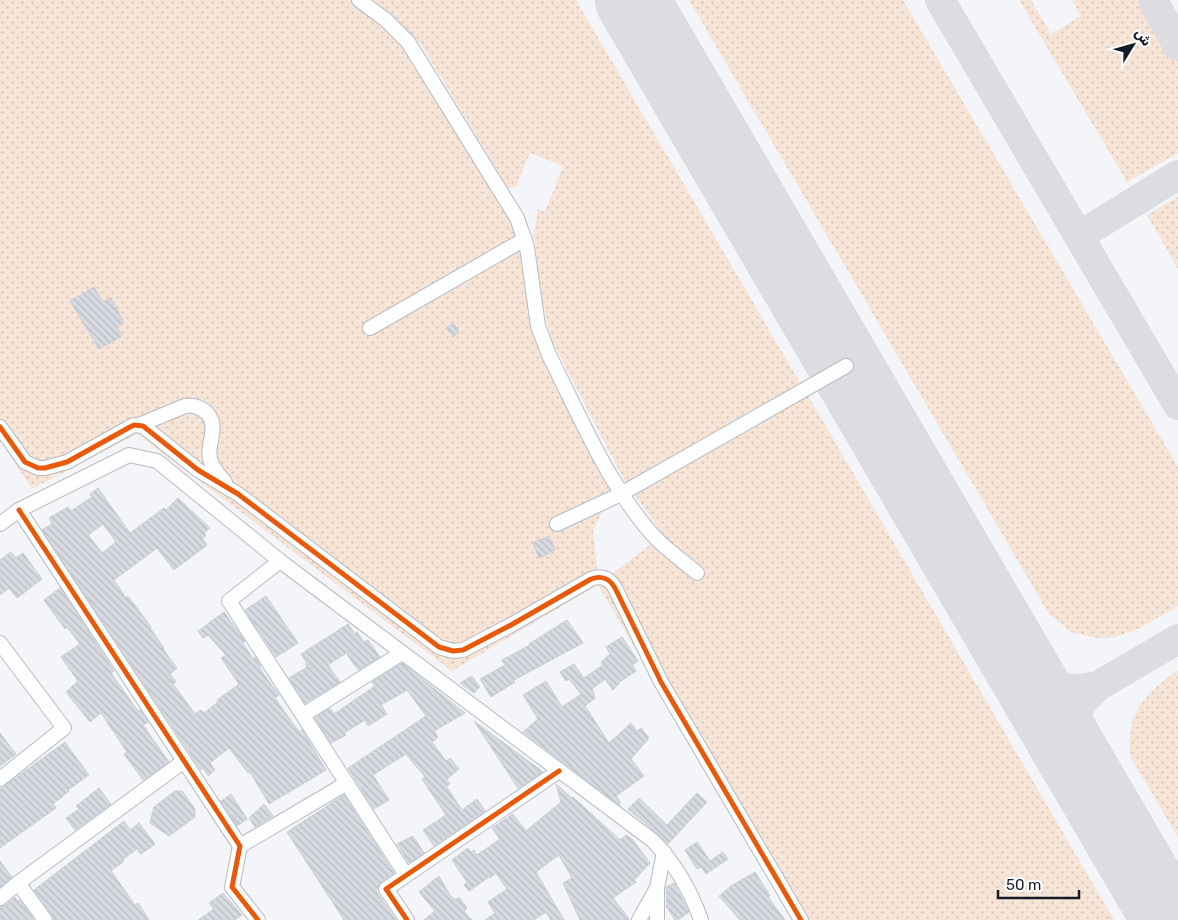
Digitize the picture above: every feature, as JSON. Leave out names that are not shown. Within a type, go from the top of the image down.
[{"type":"street","points":[[359,0],[397,30],[417,55],[465,136],[511,208],[525,239],[536,316],[541,336],[621,494],[653,535],[697,573]]},
{"type":"street","points":[[370,328],[525,239]]},
{"type":"street","points":[[557,524],[621,494],[846,366]]},
{"type":"street","points":[[0,427],[25,462],[31,466],[45,468],[67,462],[130,427],[192,405],[205,411],[210,416],[213,429],[209,459],[230,489]]},
{"type":"street","points":[[139,425],[147,428],[198,470],[230,489],[439,647],[449,650],[463,650],[511,625],[590,579],[598,576],[605,577],[611,582],[661,682],[801,920]]},
{"type":"street","points":[[0,524],[19,510],[129,455],[156,461],[280,561],[652,840],[664,852],[682,877],[693,898],[701,920]]},
{"type":"street","points":[[19,510],[240,846],[232,887],[254,919]]},
{"type":"street","points":[[280,561],[229,600],[406,875]]},
{"type":"street","points":[[0,643],[64,728],[0,779]]},
{"type":"street","points":[[303,715],[402,653]]},
{"type":"street","points":[[0,898],[184,761]]},
{"type":"street","points":[[407,920],[386,889],[559,771]]},
{"type":"street","points":[[240,846],[347,783]]},
{"type":"street","points":[[657,920],[657,888],[664,852]]},
{"type":"street","points":[[18,883],[45,920]]},
{"type":"street","points":[[640,920],[657,888]]},
{"type":"shaded area","points":[[0,0],[350,0],[368,13],[407,52],[517,225],[534,336],[612,492],[593,531],[599,584],[663,535],[635,495],[807,394],[1114,920],[794,920],[598,585],[452,671],[137,434],[32,489],[0,440]]},
{"type":"shaded area","points":[[372,0],[576,0],[802,386],[627,486],[551,339],[543,306],[534,236],[538,209],[545,212],[563,166],[530,153],[516,187],[508,188],[420,43]]},
{"type":"shaded area","points":[[689,0],[903,0],[1178,467],[1178,606],[1138,629],[1114,637],[1096,638],[1071,632],[1049,614]]},
{"type":"shaded area","points":[[1019,0],[1031,0],[1051,34],[1081,16],[1072,0],[1145,0],[1178,61],[1178,153],[1127,182]]},
{"type":"shaded area","points":[[1178,197],[1178,269],[1147,215]]},
{"type":"shaded area","points":[[1178,670],[1178,837],[1130,756],[1130,734],[1138,708],[1150,693]]},
{"type":"building","points":[[94,287],[103,302],[111,298],[124,323],[117,327],[122,336],[99,349],[70,301]]},
{"type":"building","points":[[453,323],[459,332],[453,337],[446,328]]},
{"type":"building","points":[[98,488],[130,533],[164,508],[166,510],[178,498],[210,528],[204,533],[206,536],[202,538],[207,545],[174,570],[157,548],[114,580],[126,598],[128,596],[151,627],[163,649],[177,668],[170,674],[176,682],[173,684],[195,714],[201,710],[204,713],[218,702],[217,700],[239,684],[221,658],[226,655],[208,635],[203,638],[198,631],[224,612],[245,641],[243,643],[253,659],[255,657],[261,667],[260,669],[279,695],[275,698],[299,732],[302,730],[326,770],[269,804],[250,772],[248,773],[229,748],[210,763],[215,770],[208,776],[203,768],[201,770],[42,530],[52,524],[49,518],[68,507],[71,511],[92,497],[90,494]],"holes":[[[103,524],[116,542],[102,553],[88,535]]]},
{"type":"building","points":[[549,536],[555,550],[539,558],[533,543]]},
{"type":"building","points":[[11,552],[16,558],[23,553],[42,579],[17,598],[9,588],[0,595],[0,560]]},
{"type":"building","points":[[60,588],[114,671],[111,673],[148,722],[143,725],[169,762],[143,780],[124,754],[127,752],[101,713],[90,722],[66,692],[78,681],[61,657],[80,644],[67,627],[65,629],[44,600]]},
{"type":"building","points":[[266,596],[298,643],[276,657],[245,610]]},
{"type":"building","points":[[567,620],[583,643],[514,680],[515,682],[491,697],[480,679],[505,665],[502,660],[530,645]]},
{"type":"building","points":[[348,624],[364,642],[368,640],[380,657],[358,670],[346,653],[328,665],[340,682],[305,703],[289,678],[307,667],[305,664],[307,663],[301,654]]},
{"type":"building","points":[[622,637],[638,661],[632,665],[636,671],[618,683],[613,690],[605,679],[592,689],[595,698],[585,706],[609,743],[631,723],[637,731],[641,728],[649,738],[631,759],[644,776],[616,796],[621,803],[619,805],[523,732],[538,719],[523,695],[546,681],[562,707],[581,694],[569,679],[566,681],[560,672],[574,664],[584,678],[603,665],[601,662],[610,654],[606,647]]},
{"type":"building","points":[[402,663],[465,713],[434,731],[438,737],[432,742],[446,761],[450,758],[459,769],[447,779],[450,784],[446,786],[462,810],[477,799],[485,811],[434,846],[423,830],[446,815],[422,779],[425,777],[406,754],[373,775],[389,800],[374,809],[348,768],[426,716],[407,690],[381,705],[387,714],[368,726],[365,720],[344,733],[346,735],[331,743],[315,718],[330,708],[334,714],[375,686],[372,682]]},
{"type":"building","points":[[472,676],[480,687],[474,693],[460,683]]},
{"type":"building","points":[[474,721],[527,760],[543,772],[518,788]]},
{"type":"building","points":[[0,733],[16,754],[0,766]]},
{"type":"building","points":[[65,742],[89,775],[53,804],[56,808],[0,848],[0,789]]},
{"type":"building","points":[[556,784],[620,840],[626,835],[632,839],[650,863],[634,880],[636,882],[613,898],[630,920],[580,920],[563,883],[572,878],[559,855],[536,872],[564,920],[551,920],[546,912],[534,920],[485,920],[495,913],[488,902],[507,889],[496,873],[469,891],[464,885],[467,882],[452,860],[468,848],[471,852],[474,850],[477,855],[500,839],[492,828],[513,814],[526,831],[561,802]]},
{"type":"building","points":[[99,788],[111,804],[75,830],[66,818],[79,809],[76,806]]},
{"type":"building","points":[[175,791],[182,791],[195,809],[195,817],[169,836],[150,823],[154,807]]},
{"type":"building","points":[[697,793],[707,802],[668,844],[628,809],[639,798],[667,825]]},
{"type":"building","points":[[231,794],[247,819],[237,826],[221,801]]},
{"type":"building","points":[[344,795],[394,873],[381,882],[376,891],[396,920],[344,920],[287,832]]},
{"type":"building","points":[[264,804],[273,816],[255,827],[249,818]]},
{"type":"building","points":[[124,821],[130,830],[139,823],[155,844],[141,854],[137,849],[111,871],[135,905],[138,903],[149,920],[54,920],[34,890]]},
{"type":"building","points":[[413,836],[424,853],[409,863],[397,844]]},
{"type":"building","points":[[697,842],[710,861],[723,852],[728,859],[706,874],[701,867],[697,869],[685,850]]},
{"type":"building","points":[[0,861],[12,877],[0,887]]},
{"type":"building","points":[[755,872],[770,896],[768,897],[785,920],[740,920],[719,896],[731,886]]},
{"type":"building","points":[[439,876],[450,895],[455,900],[459,897],[467,908],[464,911],[472,920],[424,920],[435,911],[419,892]]},
{"type":"building","points":[[674,883],[689,912],[678,920],[675,920],[666,906],[666,887]]},
{"type":"building","points":[[223,893],[242,915],[235,920],[198,920],[214,909],[209,903]]},
{"type":"building","points":[[15,897],[18,901],[20,900],[34,920],[0,920],[0,907],[6,905]]},
{"type":"taxiway","points":[[940,0],[1178,405]]},
{"type":"taxiway","points":[[1153,0],[1178,46]]},
{"type":"taxiway","points":[[1079,236],[1178,175]]},
{"type":"taxiway","points":[[1024,671],[1041,682],[1059,688],[1079,689],[1098,686],[1178,639]]},
{"type":"taxiway","points":[[1071,751],[1076,714],[1083,701],[1098,686]]},
{"type":"runway","points":[[632,0],[1169,920]]},
{"type":"cycle path","points":[[0,427],[25,462],[38,468],[45,468],[67,462],[134,425],[143,426],[198,470],[238,494],[439,647],[453,651],[463,650],[511,625],[591,579],[602,577],[608,580],[615,588],[661,682],[801,920]]},
{"type":"cycle path","points":[[19,510],[240,846],[232,887],[258,920]]},
{"type":"cycle path","points":[[407,920],[386,889],[559,771]]}]
